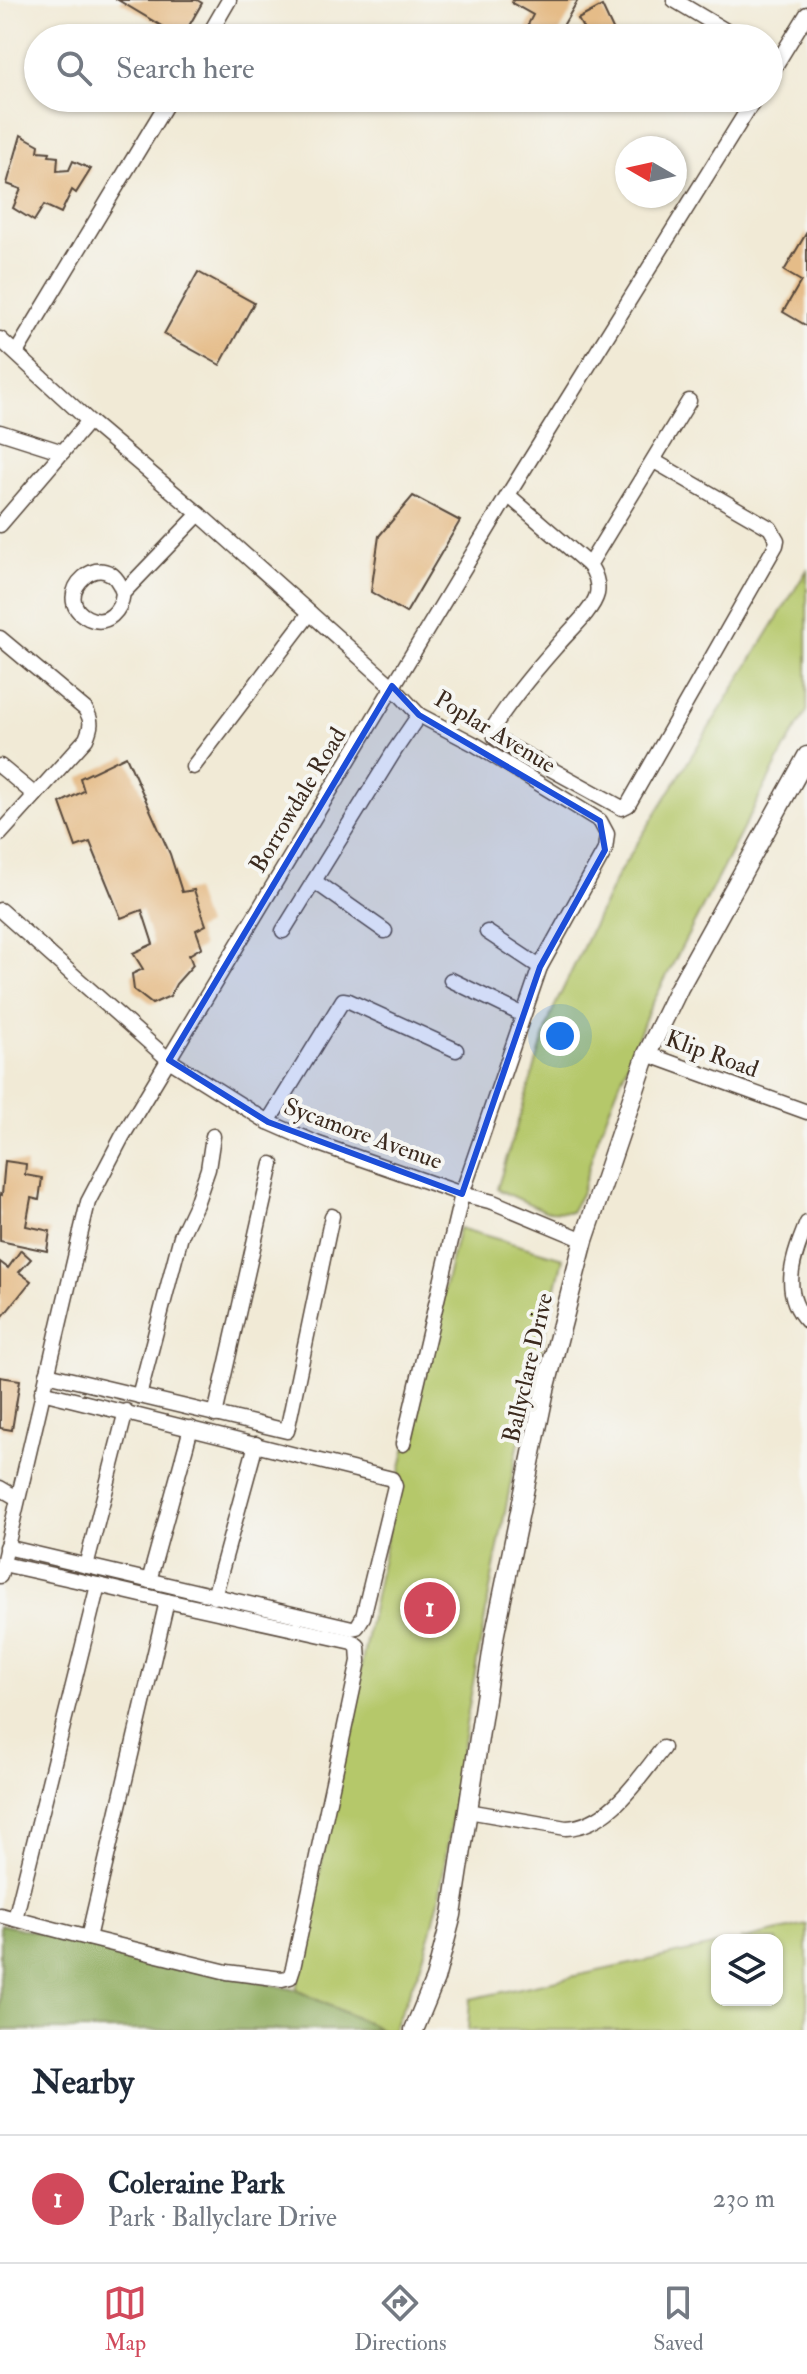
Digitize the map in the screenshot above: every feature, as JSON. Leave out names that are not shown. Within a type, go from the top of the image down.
[{"type":"street","points":[[215,24],[229,0]]},
{"type":"street","points":[[674,0],[714,24]]},
{"type":"street","points":[[783,46],[807,14]]},
{"type":"street","points":[[16,353],[162,112]]},
{"type":"street","name":"Borrowdale Road","points":[[1,1570],[88,1202],[122,1137],[392,686],[746,112]]},
{"type":"street","name":"Poplar Avenue","points":[[0,339],[89,421],[199,514],[392,686],[419,715],[476,745],[600,821],[607,834],[605,850],[540,967],[462,1194],[403,1444]]},
{"type":"street","points":[[589,565],[689,401]]},
{"type":"street","points":[[0,525],[89,421]]},
{"type":"street","points":[[0,432],[63,452]]},
{"type":"street","points":[[508,495],[589,565],[594,571],[597,594],[493,728],[495,737],[622,808],[628,805],[777,540],[770,528],[654,461]]},
{"type":"street","points":[[123,593],[199,514]]},
{"type":"street","points":[[193,767],[310,613]]},
{"type":"street","points":[[0,638],[85,709],[92,725],[86,739],[0,834]]},
{"type":"street","points":[[283,931],[419,715]]},
{"type":"street","name":"Ballyclare Drive","points":[[414,2029],[435,1979],[452,1915],[495,1633],[545,1390],[584,1240],[647,1054],[679,988],[807,756]]},
{"type":"street","points":[[0,766],[35,795]]},
{"type":"street","points":[[314,881],[385,931]]},
{"type":"street","name":"Sycamore Avenue","points":[[0,910],[169,1060],[268,1122],[316,1143],[493,1202],[584,1240]]},
{"type":"street","points":[[487,932],[540,967]]},
{"type":"street","points":[[451,980],[523,1015]]},
{"type":"street","points":[[268,1122],[343,1000],[456,1050]]},
{"type":"street","name":"Klip Road","points":[[647,1054],[807,1112]]},
{"type":"street","points":[[139,1396],[181,1236],[208,1169],[213,1136]]},
{"type":"street","points":[[215,1415],[272,1164]]},
{"type":"street","points":[[47,1374],[281,1431],[288,1430],[332,1216]]},
{"type":"street","points":[[807,1223],[791,1271],[791,1292],[807,1321]]},
{"type":"street","points":[[6,1547],[352,1628],[357,1627],[363,1617],[395,1486],[394,1480],[42,1392]]},
{"type":"street","points":[[86,1566],[126,1411]]},
{"type":"street","points":[[149,1581],[191,1428]]},
{"type":"street","points":[[214,1597],[256,1444]]},
{"type":"street","points":[[0,1488],[17,1498]]},
{"type":"street","points":[[1,1570],[98,1585],[358,1646],[359,1661],[290,1977],[282,1979],[227,1972],[7,1917],[98,1585]]},
{"type":"street","points":[[88,1938],[167,1601]]},
{"type":"street","points":[[468,1811],[566,1828],[580,1827],[596,1821],[625,1795],[663,1748]]},
{"type":"highlighted area","points":[[392,686],[419,715],[600,821],[605,850],[540,967],[462,1194],[268,1122],[169,1060]]},
{"type":"green space","points":[[807,570],[807,711],[648,1012],[597,1140],[581,1194],[571,1212],[545,1211],[497,1189],[552,1012],[617,876]]},
{"type":"green space","points":[[459,1228],[563,1258],[517,1451],[493,1573],[439,1900],[420,1967],[393,2030],[382,2030],[296,1990],[401,1467]]},
{"type":"green space","points":[[0,1924],[296,1990],[382,2030],[0,2030]]},
{"type":"green space","points":[[807,1925],[807,2030],[468,2030],[470,1999],[711,1946],[711,2006],[783,2006],[783,1934],[766,1934]]},
{"type":"building","points":[[118,0],[197,0],[202,3],[190,24],[158,24]]},
{"type":"building","points":[[513,0],[578,0],[564,24],[528,24],[533,15],[512,3]]},
{"type":"building","points":[[602,6],[610,24],[581,24],[578,19]]},
{"type":"building","points":[[21,135],[39,145],[38,151],[50,152],[49,156],[58,157],[57,171],[69,170],[73,161],[91,169],[76,193],[72,190],[61,213],[44,205],[34,221],[13,208],[21,189],[7,184]]},
{"type":"building","points":[[807,232],[807,326],[783,312],[801,281],[784,271]]},
{"type":"building","points":[[198,272],[254,303],[220,365],[164,334]]},
{"type":"building","points":[[413,496],[460,521],[406,613],[371,592],[379,536]]},
{"type":"building","points":[[126,756],[170,854],[182,892],[194,890],[206,925],[196,930],[202,947],[189,955],[193,965],[170,996],[152,1004],[134,990],[132,974],[143,969],[133,953],[153,944],[142,910],[121,918],[90,842],[76,847],[60,803],[84,791],[80,778]]},
{"type":"building","points":[[5,1161],[26,1164],[25,1175],[42,1178],[39,1200],[31,1198],[26,1226],[50,1231],[47,1251],[0,1241],[0,1194]]},
{"type":"building","points":[[21,1250],[31,1259],[19,1272],[31,1281],[0,1320],[0,1262],[8,1268]]},
{"type":"building","points":[[0,1377],[20,1380],[12,1430],[0,1428]]},
{"type":"place","name":"Coleraine Park","points":[[430,1608]]}]
